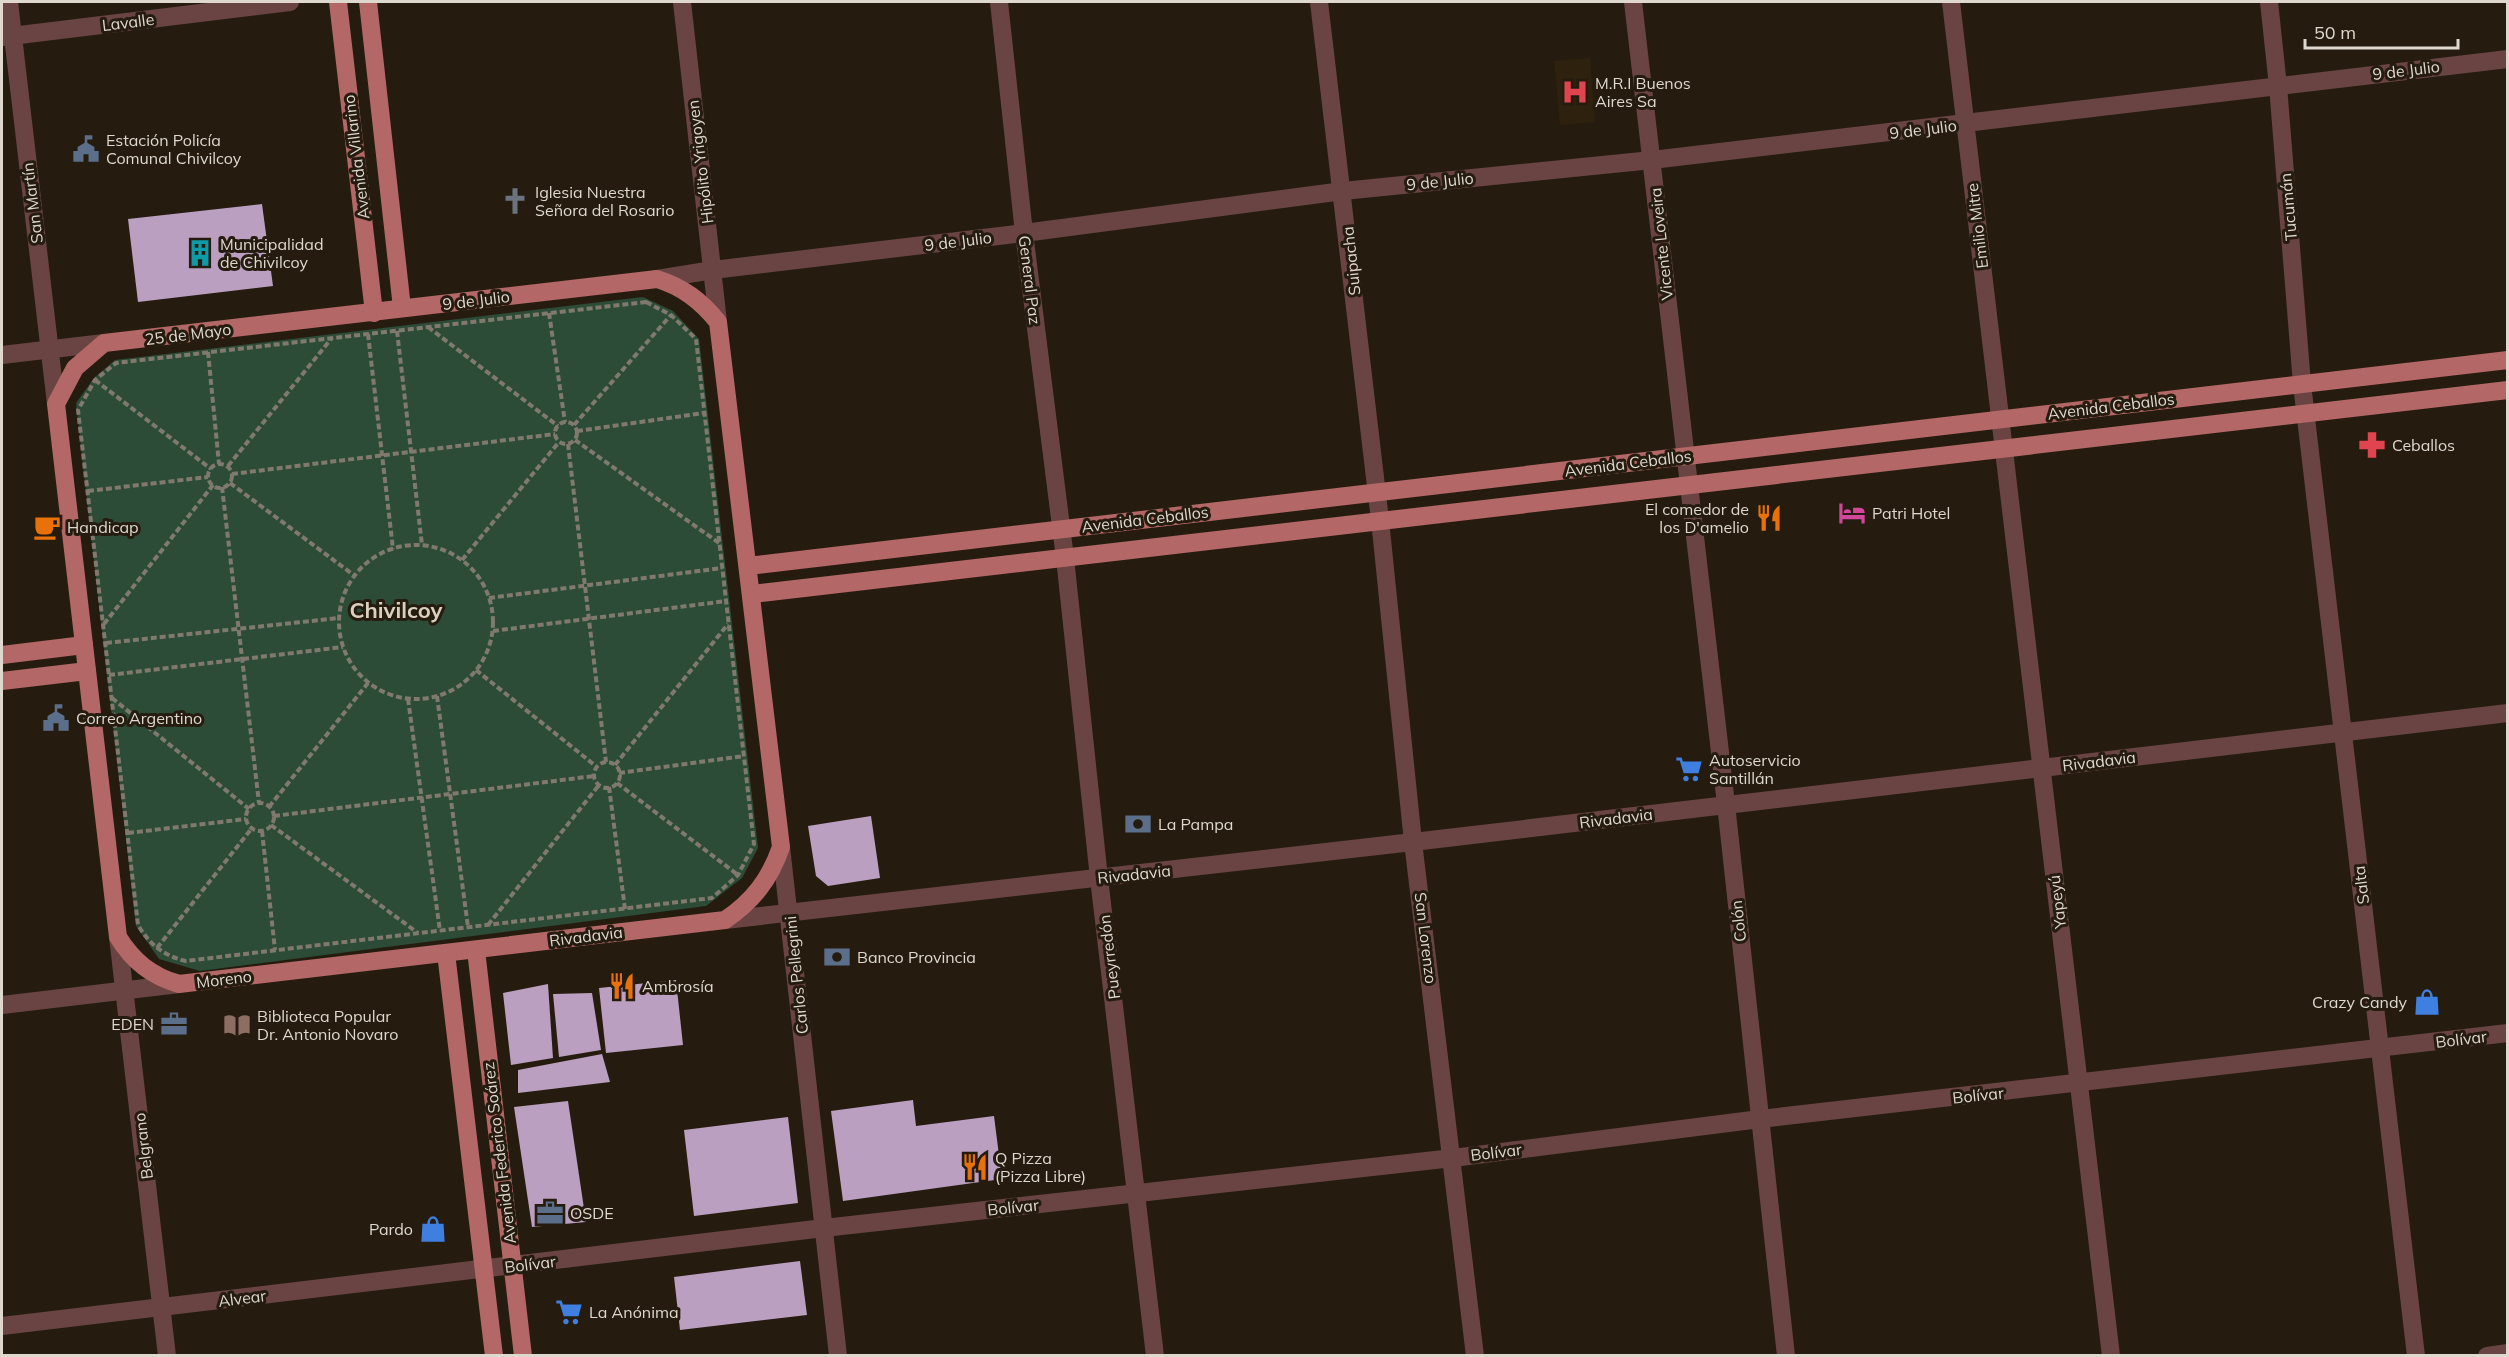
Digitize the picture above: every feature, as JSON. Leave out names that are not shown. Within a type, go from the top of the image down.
[{"type":"main road","name":"Avenida Villarino","points":[[338,2],[374,312]]},
{"type":"main road","name":"Avenida Villarino","points":[[368,2],[402,308]]},
{"type":"main road","name":"9 de Julio","points":[[374,312],[657,279]]},
{"type":"main road","points":[[657,279],[693,296],[718,322]]},
{"type":"main road","name":"25 de Mayo","points":[[104,343],[374,312]]},
{"type":"main road","name":"Hipólito Yrigoyen","points":[[718,322],[752,594]]},
{"type":"main road","points":[[56,404],[75,368],[104,343]]},
{"type":"main road","name":"Avenida Ceballos","points":[[748,566],[2508,360]]},
{"type":"main road","name":"Avenida Ceballos","points":[[752,594],[2508,390]]},
{"type":"main road","name":"San Martín","points":[[56,404],[87,671]]},
{"type":"main road","name":"Carlos Pellegrini","points":[[752,594],[781,847]]},
{"type":"main road","points":[[2,655],[84,645]]},
{"type":"main road","points":[[2,681],[87,671]]},
{"type":"main road","name":"Belgrano","points":[[87,671],[118,936],[142,967],[179,984]]},
{"type":"main road","points":[[725,920],[750,901],[760,890],[776,862],[781,847]]},
{"type":"main road","name":"Rivadavia","points":[[446,953],[725,920]]},
{"type":"main road","name":"Avenida Federico Soárez","points":[[476,950],[523,1356]]},
{"type":"main road","name":"Avenida Federico Soárez","points":[[446,953],[494,1356]]},
{"type":"main road","name":"Moreno","points":[[179,984],[446,953]]},
{"type":"street","name":"San Martín","points":[[9,2],[7,37],[56,404]]},
{"type":"street","name":"Lavalle","points":[[7,37],[290,2]]},
{"type":"street","name":"Hipólito Yrigoyen","points":[[682,2],[718,322]]},
{"type":"street","name":"General Paz","points":[[999,2],[1024,233],[1065,558]]},
{"type":"street","name":"Suipacha","points":[[1319,2],[1380,520]]},
{"type":"street","name":"Vicente Loveira","points":[[1633,2],[1688,487]]},
{"type":"street","name":"Emilio Mitre","points":[[1951,2],[2003,449]]},
{"type":"street","name":"Tucumán","points":[[2269,2],[2306,414]]},
{"type":"street","name":"9 de Julio","points":[[657,279],[713,270],[1024,233],[1343,191],[1652,160],[2508,58]]},
{"type":"street","name":"25 de Mayo","points":[[2,355],[104,343]]},
{"type":"street","name":"Salta","points":[[2306,414],[2416,1356]]},
{"type":"street","name":"Yapeyú","points":[[2003,449],[2110,1356]]},
{"type":"street","name":"Colón","points":[[1688,487],[1726,804],[1786,1356]]},
{"type":"street","name":"San Lorenzo","points":[[1380,520],[1413,842],[1453,1158],[1475,1356]]},
{"type":"street","name":"Pueyrredón","points":[[1065,558],[1099,878],[1155,1356]]},
{"type":"street","name":"Rivadavia","points":[[725,920],[1413,842],[2508,713]]},
{"type":"street","name":"Carlos Pellegrini","points":[[781,847],[838,1356]]},
{"type":"street","name":"Belgrano","points":[[118,936],[167,1356]]},
{"type":"street","name":"Moreno","points":[[2,1005],[179,984]]},
{"type":"street","name":"Bolívar","points":[[483,1270],[824,1228],[1453,1158],[1760,1119],[2508,1034]]},
{"type":"street","name":"Alvear","points":[[2,1326],[483,1270]]},
{"type":"street","points":[[2487,1356],[2508,1353]]},
{"type":"path","points":[[646,302],[671,315],[696,339],[754,844],[738,875],[712,898],[625,909],[186,961],[157,948],[138,925],[78,410],[95,380],[116,363],[549,314],[646,302]]},
{"type":"path","points":[[549,314],[565,422]]},
{"type":"path","points":[[573,424],[671,315]]},
{"type":"path","points":[[428,327],[558,426]]},
{"type":"path","points":[[397,331],[422,545]]},
{"type":"path","points":[[368,334],[393,549]]},
{"type":"path","points":[[228,466],[332,338]]},
{"type":"path","points":[[208,352],[219,464]]},
{"type":"path","points":[[95,380],[211,469]]},
{"type":"path","points":[[577,431],[705,413]]},
{"type":"path","points":[[565,422],[573,424],[577,431],[575,440],[568,444],[560,442],[555,434],[558,426],[565,422]]},
{"type":"path","points":[[232,474],[555,434]]},
{"type":"path","points":[[575,440],[720,543]]},
{"type":"path","points":[[462,560],[560,442]]},
{"type":"path","points":[[568,444],[606,762]]},
{"type":"path","points":[[208,477],[211,469],[219,464],[228,466]]},
{"type":"path","points":[[228,466],[232,474],[230,483]]},
{"type":"path","points":[[88,491],[208,477]]},
{"type":"path","points":[[208,477],[213,485],[222,487],[230,483]]},
{"type":"path","points":[[230,483],[355,576]]},
{"type":"path","points":[[104,625],[213,485]]},
{"type":"path","points":[[222,487],[259,803]]},
{"type":"path","points":[[422,545],[443,550],[462,560],[474,570],[489,598],[493,614],[490,645],[476,670],[452,690],[437,696],[408,699],[380,690],[368,683],[357,672],[343,647],[339,618],[344,595],[355,576],[366,564],[393,549],[422,545]]},
{"type":"path","points":[[489,598],[722,568]]},
{"type":"path","points":[[493,631],[726,601]]},
{"type":"path","points":[[105,643],[339,618]]},
{"type":"path","points":[[615,765],[729,624]]},
{"type":"path","points":[[109,675],[343,647]]},
{"type":"path","points":[[476,670],[597,767]]},
{"type":"path","points":[[269,807],[368,683]]},
{"type":"path","points":[[437,696],[468,927]]},
{"type":"path","points":[[112,698],[249,808]]},
{"type":"path","points":[[408,699],[440,931]]},
{"type":"path","points":[[620,773],[744,756]]},
{"type":"path","points":[[606,762],[615,765],[620,773],[617,783],[609,787],[599,785],[594,776],[597,767],[606,762]]},
{"type":"path","points":[[274,816],[594,776]]},
{"type":"path","points":[[617,783],[738,875]]},
{"type":"path","points":[[488,925],[599,785]]},
{"type":"path","points":[[609,787],[625,909]]},
{"type":"path","points":[[259,803],[269,807],[274,816],[271,825],[262,831],[252,828],[246,819],[249,808],[259,803]]},
{"type":"path","points":[[128,833],[246,819]]},
{"type":"path","points":[[271,825],[418,933]]},
{"type":"path","points":[[157,948],[252,828]]},
{"type":"path","points":[[262,831],[275,950]]},
{"type":"shaded area","name":"M.R.I Buenos Aires Sa","points":[[1590,58],[1595,122],[1560,125],[1554,61]]},
{"type":"green space","points":[[643,297],[673,311],[699,339],[758,848],[742,878],[706,906],[200,971],[159,959],[136,926],[76,403],[94,378],[115,360]]},
{"type":"building","name":"Municipalidad de Chivilcoy","points":[[262,204],[273,286],[138,302],[128,219]]},
{"type":"building","points":[[871,816],[880,878],[828,886],[816,876],[808,826]]},
{"type":"building","points":[[676,980],[683,1045],[606,1053],[599,988]]},
{"type":"building","points":[[548,984],[553,1058],[511,1065],[503,993]]},
{"type":"building","points":[[592,993],[601,1050],[559,1057],[553,994]]},
{"type":"building","points":[[602,1054],[610,1082],[518,1093],[518,1070]]},
{"type":"building","points":[[913,1100],[916,1126],[994,1116],[1002,1179],[843,1201],[831,1111]]},
{"type":"building","points":[[568,1101],[586,1222],[532,1227],[514,1107]]},
{"type":"building","points":[[788,1117],[798,1203],[694,1216],[684,1130]]},
{"type":"building","points":[[800,1261],[807,1315],[680,1330],[674,1277]]},
{"type":"place","name":"M.R.I Buenos Aires Sa","points":[[1575,92]]},
{"type":"place","name":"Estación Policía Comunal Chivilcoy","points":[[86,149]]},
{"type":"place","name":"Iglesia Nuestra Señora del Rosario","points":[[515,201]]},
{"type":"place","name":"Municipalidad de Chivilcoy","points":[[200,253]]},
{"type":"place","name":"Ceballos","points":[[2372,445]]},
{"type":"place","name":"Patri Hotel","points":[[1852,513]]},
{"type":"place","name":"El comedor de los D'amelio","points":[[1769,518]]},
{"type":"place","name":"Handicap","points":[[47,527]]},
{"type":"place","name":"Correo Argentino","points":[[56,718]]},
{"type":"place","name":"Autoservicio Santillán","points":[[1689,769]]},
{"type":"place","name":"La Pampa","points":[[1138,824]]},
{"type":"place","name":"Banco Provincia","points":[[837,957]]},
{"type":"place","name":"Ambrosía","points":[[622,986]]},
{"type":"place","name":"Crazy Candy","points":[[2427,1002]]},
{"type":"place","name":"EDEN","points":[[174,1024]]},
{"type":"place","name":"Biblioteca Popular Dr. Antonio Novaro","points":[[237,1025]]},
{"type":"place","name":"Q Pizza (Pizza Libre)","points":[[975,1167]]},
{"type":"place","name":"OSDE","points":[[550,1213]]},
{"type":"place","name":"Pardo","points":[[433,1229]]},
{"type":"place","name":"La Anónima","points":[[569,1312]]},
{"type":"district","name":"Chivilcoy","points":[[396,610]]}]
